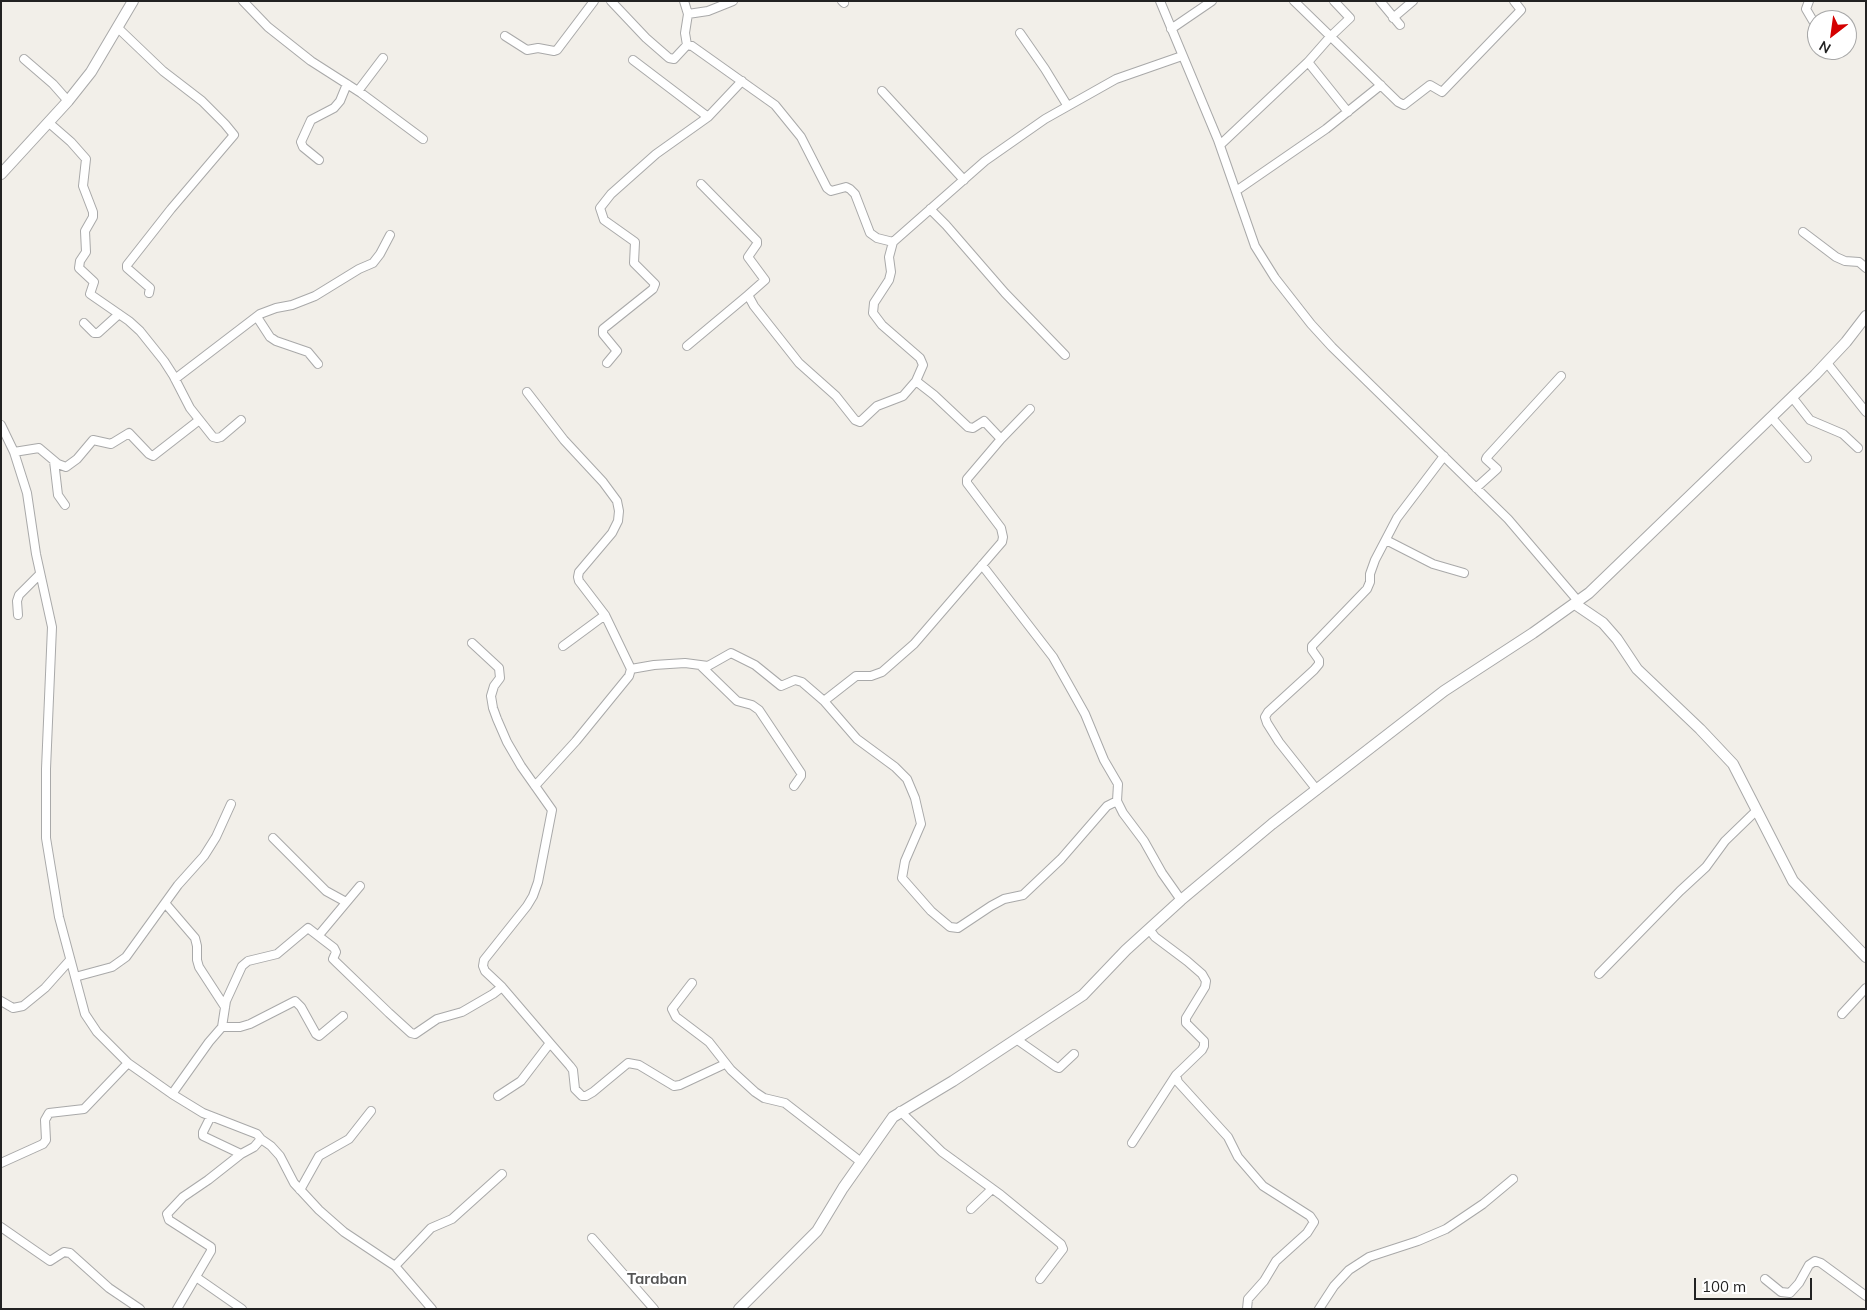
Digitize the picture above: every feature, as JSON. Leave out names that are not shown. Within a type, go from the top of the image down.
[{"type":"street","points":[[1,174],[68,101],[91,72],[133,1]]},
{"type":"street","points":[[243,1],[268,27],[311,61],[348,84],[423,139]]},
{"type":"street","points":[[504,36],[527,50],[538,48],[557,50],[594,1]]},
{"type":"street","points":[[611,1],[646,38],[669,58],[674,58],[688,45]]},
{"type":"street","points":[[684,1],[688,14],[685,33],[688,45]]},
{"type":"street","points":[[688,14],[708,11],[733,1]]},
{"type":"street","points":[[1160,1],[1220,145],[1255,246],[1293,302],[1311,324],[1360,375],[1508,519],[1577,603],[1618,639],[1637,669],[1733,764],[1796,885],[1866,957]]},
{"type":"street","points":[[1171,29],[1212,1]]},
{"type":"street","points":[[1294,1],[1401,104],[1404,104],[1430,85],[1442,92],[1521,10],[1514,1]]},
{"type":"street","points":[[1220,145],[1308,62],[1350,17],[1334,1]]},
{"type":"street","points":[[1380,1],[1400,25]]},
{"type":"street","points":[[1393,18],[1413,1]]},
{"type":"street","points":[[118,28],[163,70],[202,101],[234,135],[171,209],[127,265],[127,268],[150,288],[149,293]]},
{"type":"street","points":[[1020,34],[1045,69],[1067,105]]},
{"type":"street","points":[[688,45],[697,49],[774,105],[787,119],[810,154],[827,188],[832,191],[846,187],[850,189],[855,194],[870,233],[877,238],[893,242]]},
{"type":"street","points":[[748,295],[754,306],[799,363],[836,396],[860,422],[877,406],[903,396],[916,381],[923,365],[882,325],[873,313],[874,303],[889,280],[891,272],[889,257],[893,242],[985,162],[1025,132],[1067,105],[1116,79],[1182,56]]},
{"type":"street","points":[[358,91],[382,58]]},
{"type":"street","points":[[24,59],[46,77],[68,101]]},
{"type":"street","points":[[633,60],[708,117]]},
{"type":"street","points":[[1308,62],[1348,112]]},
{"type":"street","points":[[607,363],[617,351],[603,334],[603,329],[653,289],[655,284],[634,263],[635,242],[604,220],[600,208],[611,194],[656,154],[708,117],[742,81]]},
{"type":"street","points":[[319,160],[302,147],[301,142],[304,133],[311,120],[328,112],[340,101],[348,84]]},
{"type":"street","points":[[1236,191],[1348,112],[1381,85]]},
{"type":"street","points":[[882,91],[964,180]]},
{"type":"street","points":[[48,122],[71,142],[86,159],[83,186],[93,212],[93,217],[85,231],[86,252],[80,261],[79,268],[94,282],[90,294],[140,331],[164,361],[190,408],[213,437],[221,437],[241,420]]},
{"type":"street","points":[[687,346],[765,280],[748,257],[758,244],[757,241],[702,184]]},
{"type":"street","points":[[930,208],[1005,293],[1065,355]]},
{"type":"street","points":[[1803,232],[1836,257],[1845,261],[1859,262],[1866,268]]},
{"type":"street","points":[[175,379],[257,317],[276,308],[292,305],[314,296],[373,263],[390,235]]},
{"type":"street","points":[[84,322],[94,333],[98,333],[119,314]]},
{"type":"street","points":[[739,1309],[817,1231],[861,1162],[893,1117],[900,1111],[953,1081],[1083,995],[1126,950],[1181,900],[1272,824],[1444,691],[1577,603],[1792,397],[1846,342],[1866,316]]},
{"type":"street","points":[[257,317],[270,337],[276,341],[308,352],[318,364]]},
{"type":"street","points":[[1826,363],[1866,412]]},
{"type":"street","points":[[1476,488],[1497,469],[1486,459],[1487,457],[1561,376]]},
{"type":"street","points":[[916,381],[968,427],[972,428],[984,421],[1001,439]]},
{"type":"street","points":[[527,392],[564,440],[603,482],[617,501],[619,511],[612,533],[579,572],[578,577],[579,581],[605,615],[631,670],[629,676],[576,741],[535,786]]},
{"type":"street","points":[[1792,397],[1810,420],[1843,434],[1858,448]]},
{"type":"street","points":[[824,701],[856,676],[871,676],[882,672],[914,644],[1000,546],[1003,537],[1000,528],[967,479],[1030,409]]},
{"type":"street","points":[[1770,417],[1807,458]]},
{"type":"street","points":[[14,452],[39,448],[54,462],[66,467],[77,459],[93,440],[111,444],[129,433],[153,456],[198,420]]},
{"type":"street","points":[[1,425],[14,452],[27,493],[40,574],[52,627],[46,769],[46,838],[59,917],[80,1002],[90,1023],[128,1062],[172,1094],[211,1116],[257,1134],[280,1156],[294,1183],[300,1190],[344,1232],[395,1266],[432,1309]]},
{"type":"street","points":[[1317,790],[1279,742],[1265,717],[1268,712],[1314,670],[1319,660],[1312,650],[1312,646],[1367,589],[1370,582],[1370,574],[1397,518],[1444,456]]},
{"type":"street","points":[[54,462],[58,495],[65,505]]},
{"type":"street","points":[[1386,540],[1433,564],[1464,573]]},
{"type":"street","points":[[982,565],[1037,634],[1065,677],[1091,726],[1104,760],[1118,784],[1117,801],[1126,819],[1144,841],[1181,900]]},
{"type":"street","points":[[18,615],[17,602],[19,595],[40,574]]},
{"type":"street","points":[[563,646],[605,615]]},
{"type":"street","points":[[472,642],[498,668],[500,678],[494,686],[491,696],[493,708],[507,742],[552,810],[538,882],[533,896],[484,960],[485,971],[502,987],[570,1066],[573,1070],[575,1089],[582,1096],[593,1092],[628,1063],[639,1064],[674,1086],[725,1064]]},
{"type":"street","points":[[631,670],[654,665],[685,663],[702,667],[708,666],[732,653],[755,665],[781,686],[795,680],[802,682],[824,701],[858,740],[895,766],[907,779],[915,798],[921,824],[905,860],[902,878],[931,911],[950,927],[958,928],[1004,899],[1022,895],[1061,859],[1107,806],[1117,801]]},
{"type":"street","points":[[702,667],[729,695],[737,701],[752,705],[759,710],[801,772],[801,776],[794,786]]},
{"type":"street","points":[[75,977],[112,967],[120,962],[186,875],[196,867],[204,856],[216,837],[231,804]]},
{"type":"street","points":[[1599,974],[1706,867],[1716,851],[1756,811]]},
{"type":"street","points":[[273,838],[326,891],[346,902]]},
{"type":"street","points":[[319,935],[360,886]]},
{"type":"street","points":[[165,903],[195,938],[199,967],[226,1007]]},
{"type":"street","points":[[172,1094],[222,1027],[232,986],[245,963],[277,954],[308,928],[319,935],[335,950],[333,959],[411,1033],[415,1034],[437,1019],[462,1012],[502,987]]},
{"type":"street","points":[[1132,1143],[1176,1075],[1204,1046],[1204,1041],[1186,1023],[1186,1018],[1205,987],[1206,981],[1202,974],[1155,937],[1149,929]]},
{"type":"street","points":[[1,1001],[13,1008],[23,1006],[45,988],[70,960]]},
{"type":"street","points":[[692,983],[672,1009],[673,1013],[709,1042],[725,1064],[755,1092],[764,1098],[785,1103],[861,1162]]},
{"type":"street","points":[[1842,1014],[1866,988]]},
{"type":"street","points":[[222,1027],[240,1027],[250,1024],[283,1009],[295,1001],[301,1007],[319,1036],[343,1016]]},
{"type":"street","points":[[1016,1039],[1056,1067],[1060,1068],[1074,1054]]},
{"type":"street","points":[[498,1096],[520,1080],[550,1043]]},
{"type":"street","points":[[1,1163],[43,1144],[46,1140],[45,1120],[49,1113],[84,1109],[128,1062]]},
{"type":"street","points":[[1176,1075],[1180,1085],[1228,1137],[1238,1157],[1263,1186],[1310,1216],[1314,1222],[1308,1233],[1276,1261],[1264,1281],[1248,1299],[1247,1309]]},
{"type":"street","points":[[300,1190],[319,1156],[349,1138],[371,1111]]},
{"type":"street","points":[[900,1111],[942,1152],[992,1189],[1063,1247],[1040,1279]]},
{"type":"street","points":[[211,1116],[203,1136],[241,1154]]},
{"type":"street","points":[[177,1309],[211,1251],[211,1247],[169,1220],[167,1214],[183,1196],[208,1180],[241,1154],[254,1147],[261,1139]]},
{"type":"street","points":[[395,1266],[431,1228],[452,1218],[502,1174]]},
{"type":"street","points":[[1319,1309],[1334,1286],[1349,1270],[1369,1257],[1418,1242],[1446,1229],[1484,1204],[1513,1180]]},
{"type":"street","points":[[971,1209],[992,1189]]},
{"type":"street","points":[[1,1227],[50,1261],[64,1252],[70,1253],[109,1288],[140,1309]]},
{"type":"street","points":[[592,1238],[654,1309]]},
{"type":"street","points":[[1765,1279],[1780,1292],[1790,1293],[1799,1283],[1808,1264],[1815,1261],[1821,1263],[1866,1296]]},
{"type":"street","points":[[196,1277],[242,1309]]},
{"type":"district","name":"Taraban","points":[[657,1279]]}]
